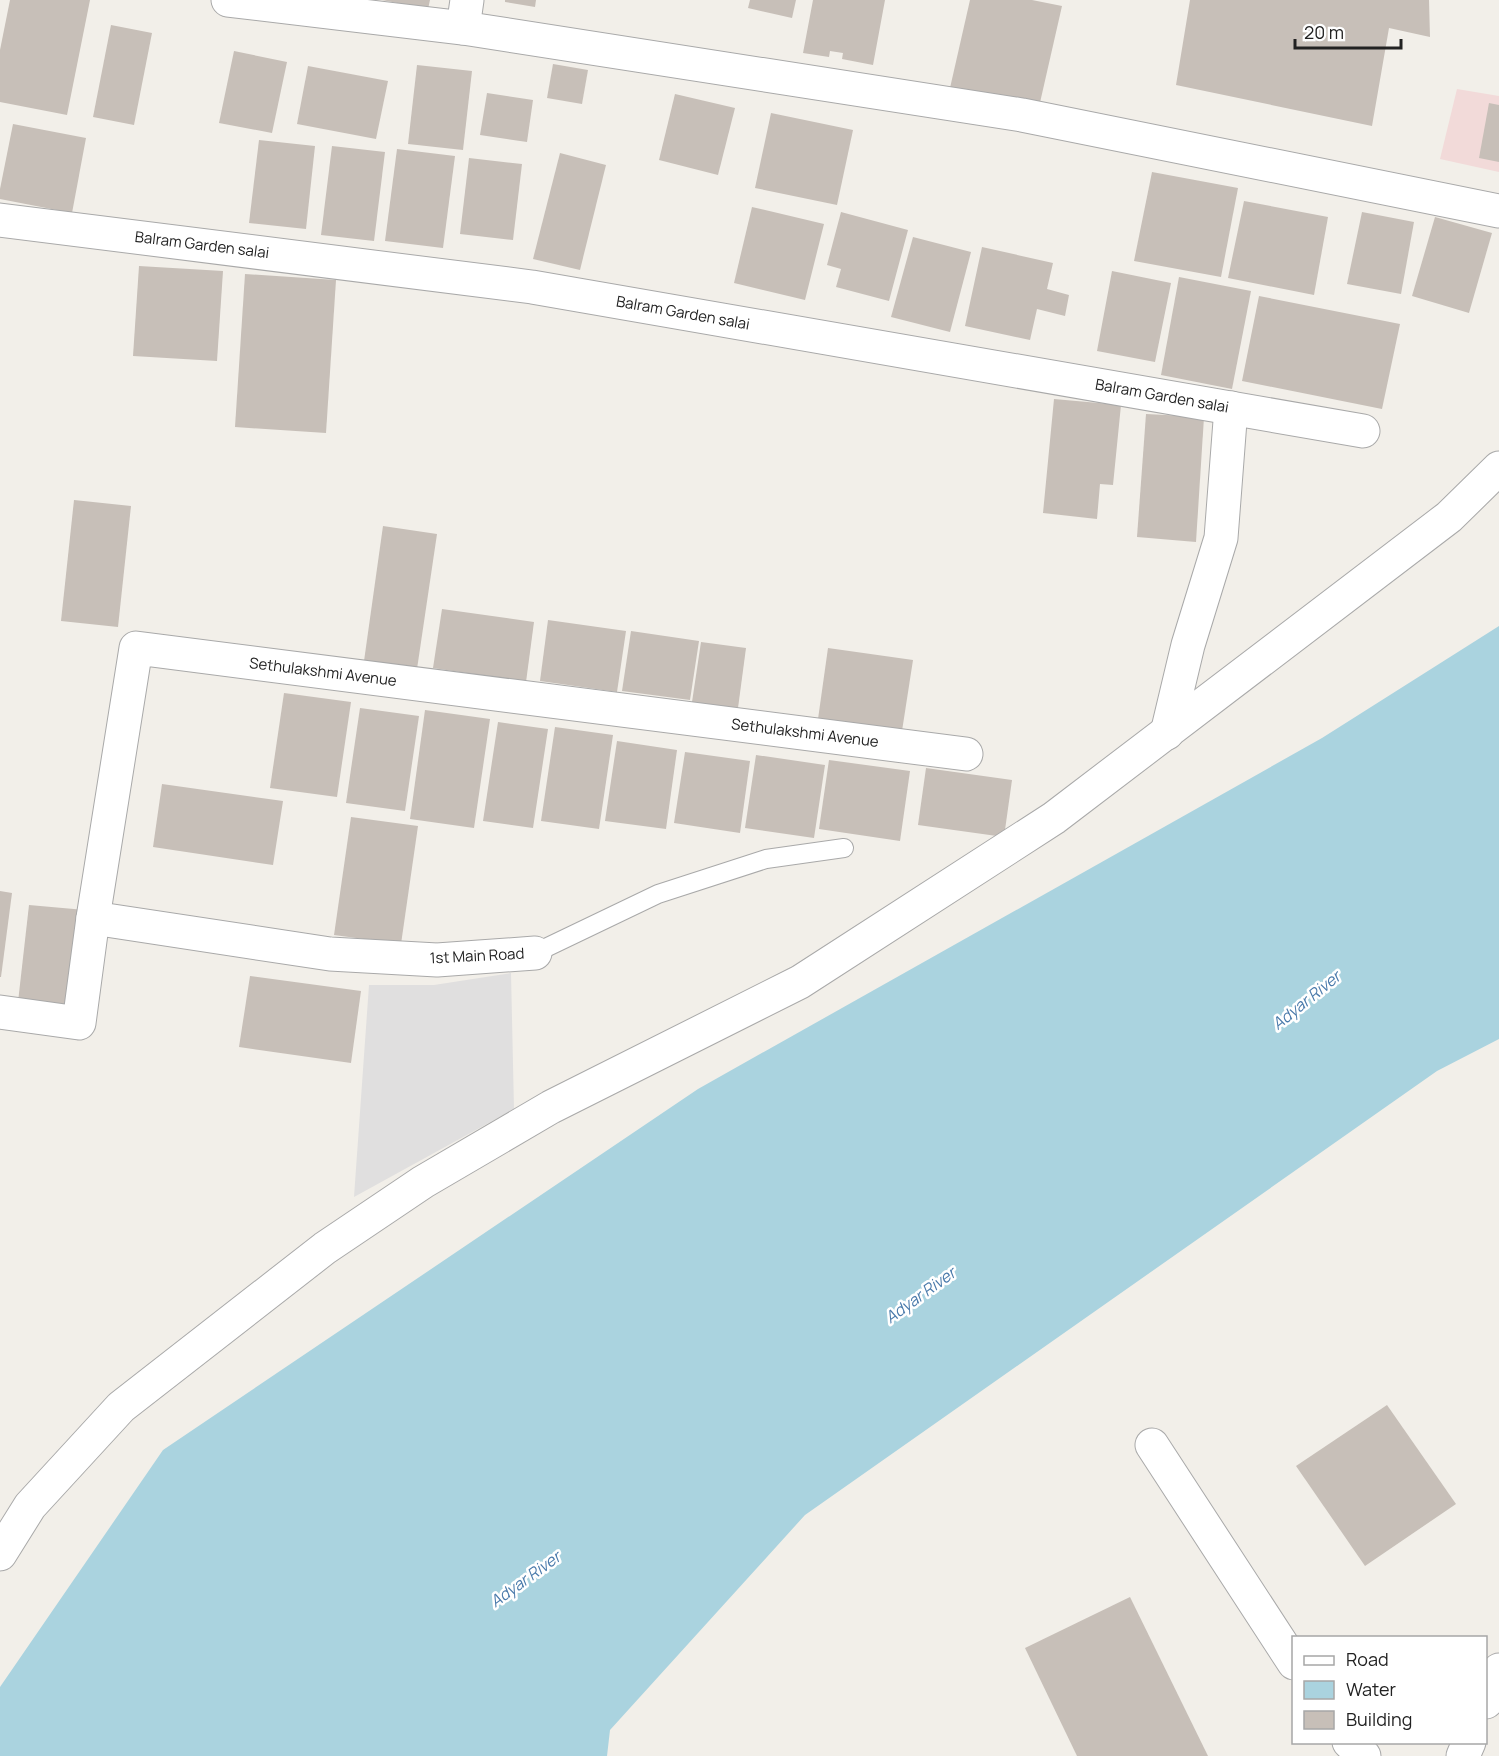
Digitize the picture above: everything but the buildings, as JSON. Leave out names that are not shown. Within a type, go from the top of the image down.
[{"type":"street","points":[[228,0],[465,14],[1022,115],[1499,211]]},
{"type":"street","name":"Balram Garden salai","points":[[0,220],[532,287],[1363,431]]},
{"type":"street","points":[[1167,733],[1188,645],[1221,538],[1231,408]]},
{"type":"street","points":[[0,1554],[30,1506],[121,1407],[325,1248],[423,1182],[551,1107],[800,982],[1054,818],[1449,517],[1499,468]]},
{"type":"street","name":"Sethulakshmi Avenue","points":[[0,1012],[79,1023],[93,918],[136,648],[966,754]]},
{"type":"street","name":"1st Main Road","points":[[93,918],[330,954],[437,960],[535,953]]},
{"type":"street","points":[[1152,1445],[1292,1661]]},
{"type":"street","points":[[1487,1697],[1499,1670]]},
{"type":"street","points":[[1350,1744],[1364,1756]]},
{"type":"lane","name":"1st Main Road","points":[[535,953],[658,894],[766,859],[844,848]]},
{"type":"shaded area","points":[[1457,89],[1499,96],[1499,172],[1440,159]]},
{"type":"shaded area","points":[[511,973],[514,1109],[354,1197],[369,985],[434,985]]},
{"type":"water","name":"Adyar River","points":[[1499,626],[1499,1039],[1437,1071],[805,1515],[610,1730],[607,1756],[0,1756],[0,1687],[163,1450],[698,1089],[1322,738]]}]
